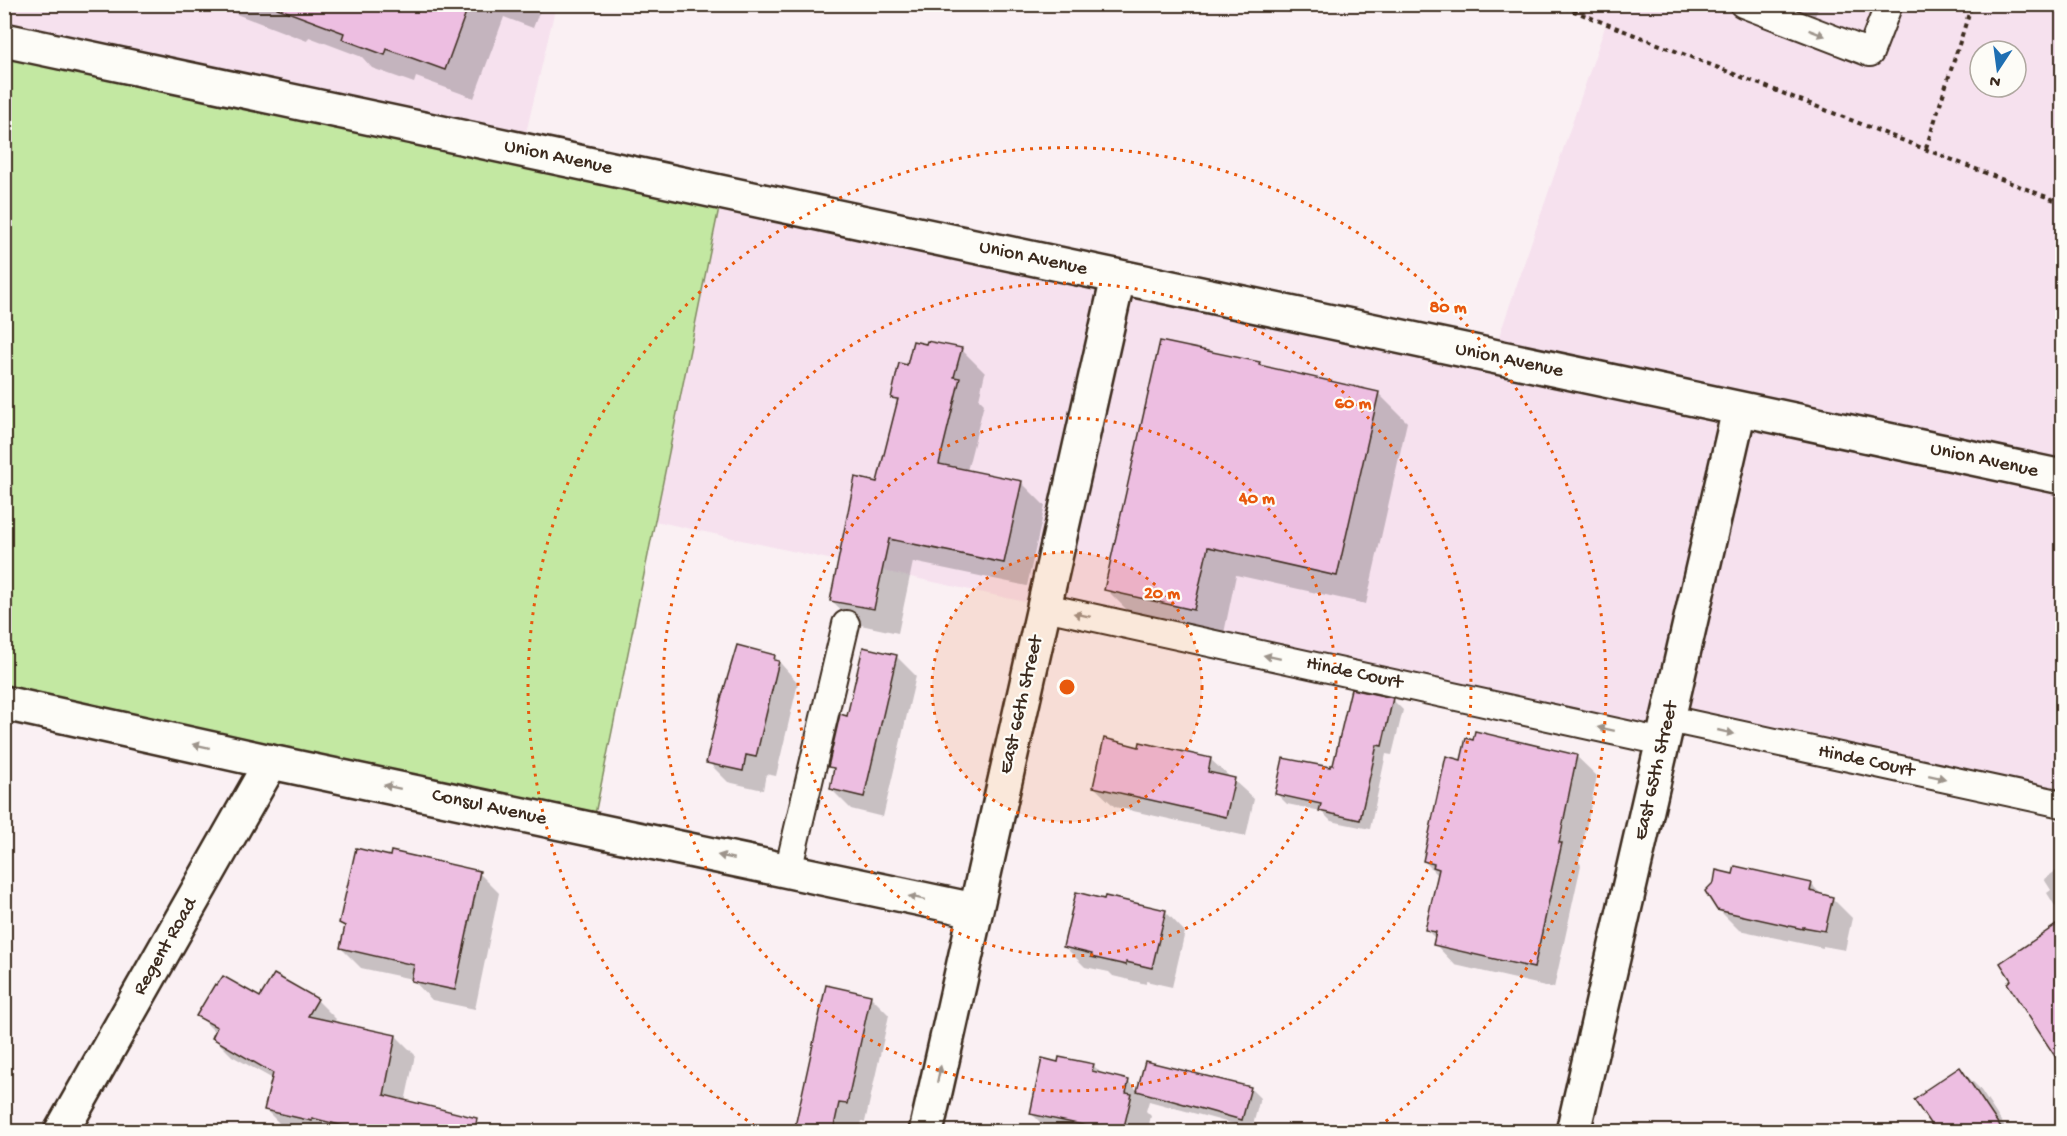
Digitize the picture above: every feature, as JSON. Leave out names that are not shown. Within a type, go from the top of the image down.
[{"type":"street","name":"Union Avenue","points":[[4,40],[2062,477]]},
{"type":"street","name":"East 66th Street","points":[[926,1131],[1118,278]]},
{"type":"street","name":"East 65th Street","points":[[1573,1131],[1739,410]]},
{"type":"street","name":"Consul Avenue","points":[[4,702],[271,762],[974,910]]},
{"type":"street","name":"Regent Road","points":[[61,1131],[271,762]]},
{"type":"lane","points":[[1743,4],[1870,53],[1889,4]]},
{"type":"lane","name":"Hinde Court","points":[[1045,607],[1666,730],[2062,804]]},
{"type":"lane","points":[[788,871],[846,624]]},
{"type":"path","points":[[1556,4],[2062,203]]},
{"type":"path","points":[[1926,148],[1971,4]]},
{"type":"shaded area","points":[[5,5],[556,5],[522,150],[5,40]]},
{"type":"shaded area","points":[[1556,5],[2062,5],[2062,804],[1669,719],[1663,742],[655,521],[722,193],[1492,357],[1606,24]]},
{"type":"green space","points":[[5,40],[722,193],[592,829],[5,700]]},
{"type":"building","points":[[277,4],[469,4],[445,70],[387,49],[385,55],[342,39],[344,33],[277,8]]},
{"type":"building","points":[[913,341],[926,344],[927,341],[962,348],[954,377],[960,378],[939,464],[1022,481],[1004,563],[889,539],[874,609],[830,601],[855,477],[877,482],[898,399],[891,398],[899,363],[907,365]]},
{"type":"building","points":[[1160,341],[1260,362],[1259,365],[1379,392],[1337,576],[1208,547],[1194,610],[1104,590]]},
{"type":"building","points":[[737,645],[775,655],[774,660],[779,661],[756,757],[746,755],[743,771],[706,763]]},
{"type":"building","points":[[863,647],[897,655],[864,797],[830,789],[834,768],[828,767],[840,714],[847,716]]},
{"type":"building","points":[[1351,689],[1393,698],[1382,746],[1377,745],[1360,820],[1319,811],[1321,804],[1275,794],[1283,758],[1330,767],[1333,765]]},
{"type":"building","points":[[1475,731],[1577,755],[1559,843],[1562,843],[1534,968],[1433,945],[1436,932],[1425,930],[1439,869],[1433,867],[1434,864],[1423,861],[1446,756],[1461,760],[1466,738],[1473,740]]},
{"type":"building","points":[[1104,738],[1139,747],[1140,742],[1211,758],[1208,772],[1235,778],[1226,817],[1093,787]]},
{"type":"building","points":[[356,848],[390,856],[391,851],[480,871],[455,990],[411,981],[414,965],[340,948],[345,926],[339,923]]},
{"type":"building","points":[[1735,866],[1812,883],[1810,891],[1833,897],[1825,931],[1803,927],[1803,929],[1717,910],[1705,891],[1714,882],[1716,870],[1733,874]]},
{"type":"building","points":[[1076,892],[1166,910],[1152,968],[1091,957],[1092,954],[1063,947]]},
{"type":"building","points":[[2062,921],[2062,1067],[2007,983],[2011,980],[2000,963]]},
{"type":"building","points":[[274,974],[318,999],[308,1016],[396,1035],[384,1095],[477,1118],[475,1131],[363,1131],[312,1118],[312,1121],[264,1110],[273,1073],[212,1038],[217,1027],[196,1016],[215,984],[217,985],[223,976],[260,997]]},
{"type":"building","points":[[826,985],[871,995],[847,1104],[839,1103],[833,1131],[794,1131]]},
{"type":"building","points":[[1059,1057],[1094,1064],[1092,1071],[1129,1080],[1126,1093],[1132,1094],[1123,1131],[1111,1131],[1030,1114],[1042,1058],[1058,1062]]},
{"type":"building","points":[[1145,1061],[1251,1087],[1242,1120],[1137,1091]]},
{"type":"building","points":[[1960,1067],[2003,1131],[1935,1131],[1914,1100]]}]
